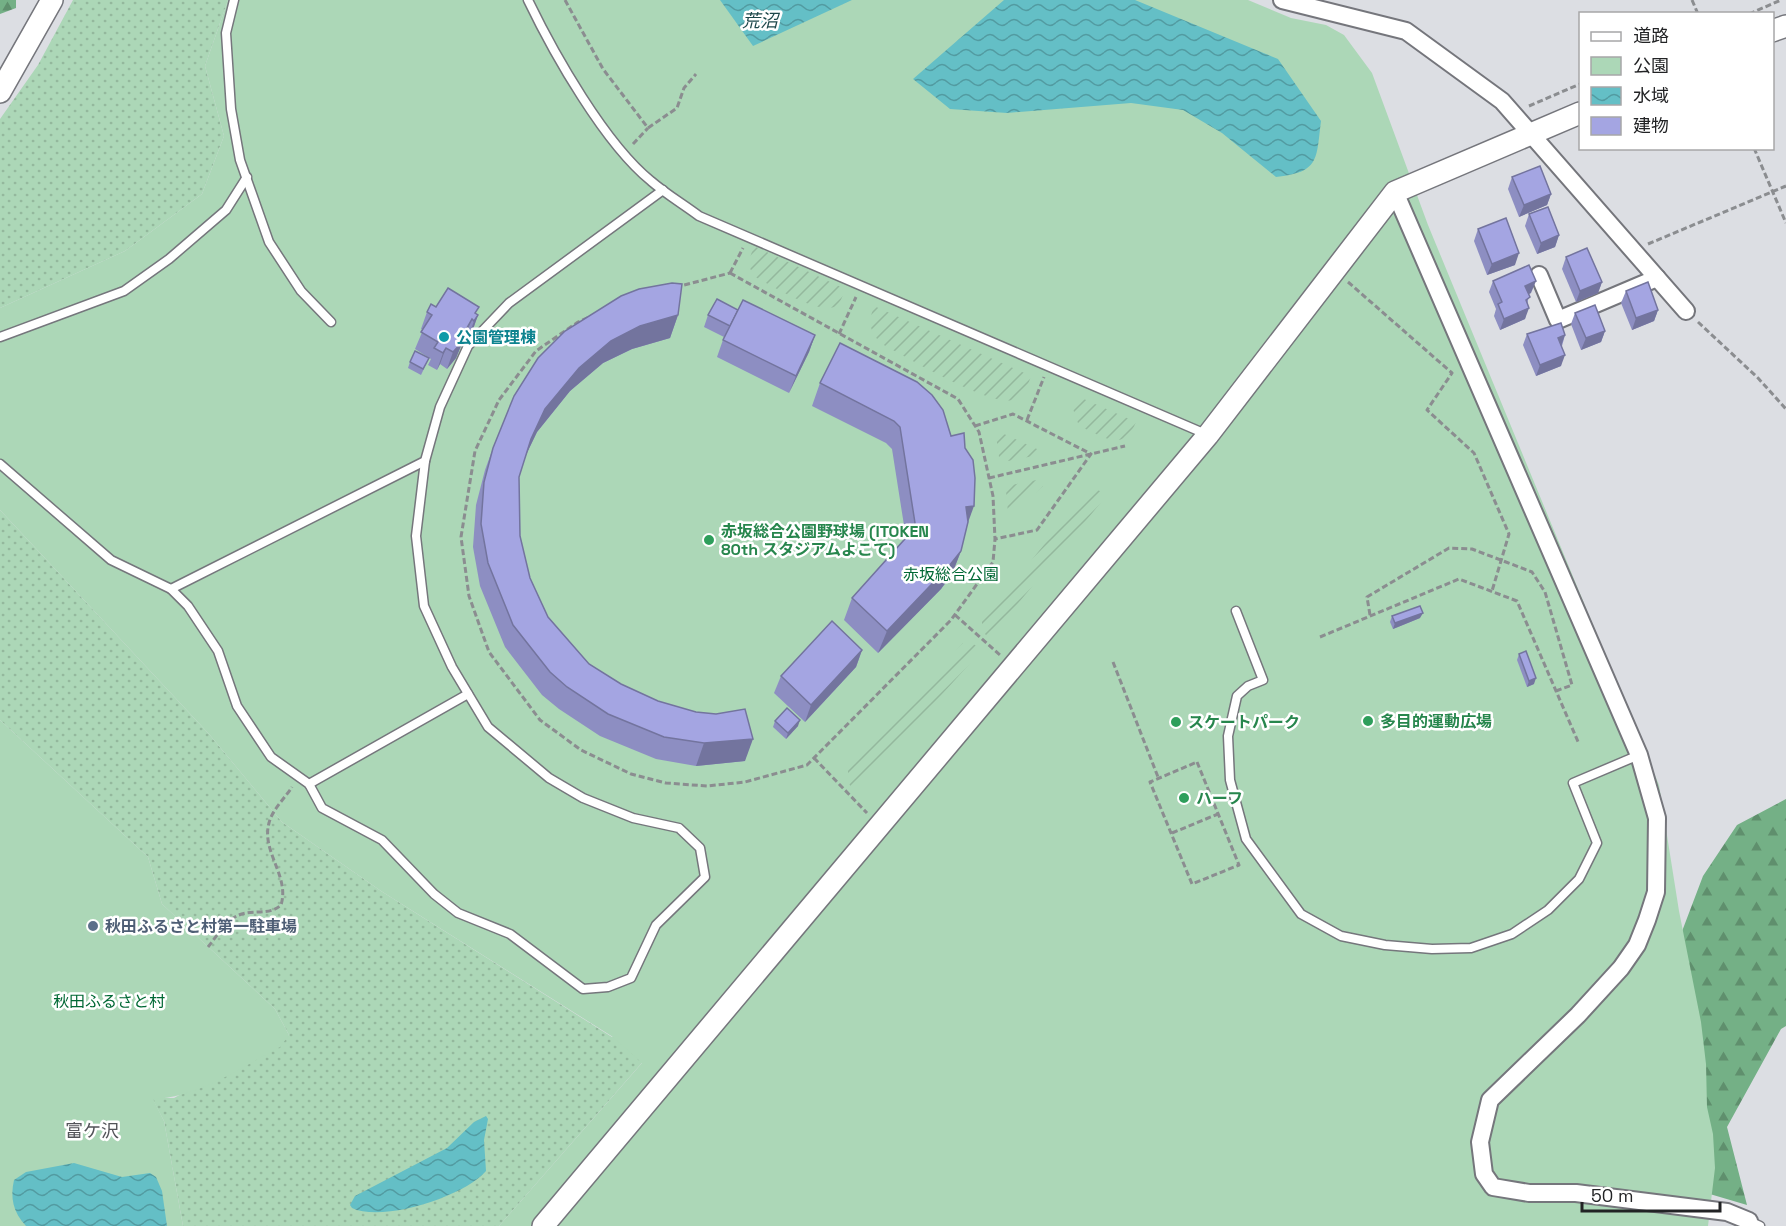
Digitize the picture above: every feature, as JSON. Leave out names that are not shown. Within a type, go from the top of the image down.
[{"type":"street","points":[[0,92],[51,0]]},
{"type":"street","points":[[1282,0],[1406,32],[1502,102],[1686,311]]},
{"type":"street","points":[[543,1226],[1208,435],[1395,192],[1579,114]]},
{"type":"street","points":[[1395,192],[1639,755],[1658,818],[1656,892],[1637,945],[1621,968],[1578,1015],[1490,1100],[1480,1142],[1484,1174],[1493,1187],[1529,1193],[1576,1193],[1727,1212],[1754,1223]]},
{"type":"street","points":[[1539,275],[1558,320],[1657,278]]},
{"type":"lane","points":[[234,0],[226,33],[226,44],[231,109],[240,159],[269,242],[300,291],[332,322]]},
{"type":"lane","points":[[528,0],[547,39],[610,136],[649,180],[699,216],[1208,435]]},
{"type":"lane","points":[[0,337],[124,291],[169,259],[226,210],[247,177]]},
{"type":"lane","points":[[0,464],[111,560],[171,589],[188,606],[218,651],[237,706],[271,757],[309,784],[322,808],[382,840],[434,894],[458,913],[510,934],[583,989],[608,987],[631,978],[656,925],[705,877],[700,848],[679,828],[633,818],[583,798],[549,778],[488,727],[452,667],[424,606],[416,536],[425,461],[440,406],[468,346],[509,303],[663,190]]},
{"type":"lane","points":[[171,589],[425,461]]},
{"type":"lane","points":[[1236,611],[1263,680],[1248,686],[1237,696],[1228,736],[1230,780],[1246,839],[1301,914],[1341,936],[1385,945],[1432,949],[1470,948],[1512,934],[1548,910],[1579,879],[1597,843],[1573,783],[1639,755]]},
{"type":"lane","points":[[309,784],[468,694]]},
{"type":"path","points":[[565,0],[603,69],[648,128]]},
{"type":"path","points":[[1754,12],[1781,0]]},
{"type":"path","points":[[625,153],[648,128],[677,108],[684,88],[696,74]]},
{"type":"path","points":[[1528,107],[1579,85]]},
{"type":"path","points":[[1755,150],[1786,223]]},
{"type":"path","points":[[1632,250],[1786,186]]},
{"type":"path","points":[[730,273],[749,237]]},
{"type":"path","points":[[1334,270],[1452,373],[1426,410],[1474,453],[1509,534],[1492,591]]},
{"type":"path","points":[[730,273],[958,399],[979,432],[993,496],[995,539],[993,562],[955,615],[807,765],[745,782],[707,786],[666,783],[632,774],[581,750],[540,720],[489,652],[469,596],[461,537],[474,451],[499,400],[536,351],[578,322],[601,310],[730,273]]},
{"type":"path","points":[[839,334],[861,286]]},
{"type":"path","points":[[1686,311],[1758,378],[1786,409]]},
{"type":"path","points":[[1027,420],[1048,366]]},
{"type":"path","points":[[975,426],[1013,414],[1091,454]]},
{"type":"path","points":[[989,478],[1125,446]]},
{"type":"path","points":[[995,539],[1037,530],[1091,454]]},
{"type":"path","points":[[1370,615],[1367,597],[1449,548],[1472,549],[1532,572],[1545,592],[1572,685],[1556,691]]},
{"type":"path","points":[[1320,638],[1459,579],[1517,600],[1579,744]]},
{"type":"path","points":[[955,615],[1013,666]]},
{"type":"path","points":[[1113,662],[1158,777]]},
{"type":"path","points":[[814,758],[879,825]]},
{"type":"path","points":[[1197,762],[1218,814],[1239,865],[1192,884],[1150,782],[1197,762]]},
{"type":"path","points":[[208,947],[231,919],[241,914],[272,911],[281,905],[283,886],[271,854],[269,823],[299,777]]},
{"type":"path","points":[[1172,833],[1218,814]]},
{"type":"green space","points":[[0,0],[16,0],[16,8],[0,14]]},
{"type":"green space","points":[[73,0],[228,0],[205,66],[224,136],[202,194],[125,251],[0,308],[0,119],[38,65]]},
{"type":"green space","name":"赤坂総合公園","points":[[228,0],[1248,0],[1291,18],[1326,25],[1344,35],[1372,73],[1428,225],[1659,785],[1679,911],[1701,1022],[1706,1064],[1707,1107],[1713,1134],[1715,1168],[1708,1226],[499,1226],[642,1063],[613,1037],[381,891],[282,822],[209,734],[0,510],[0,308],[125,251],[202,194],[224,136],[205,66]]},
{"type":"green space","points":[[754,246],[845,289],[842,298],[836,306],[819,307],[796,299],[757,278],[751,271],[750,263]]},
{"type":"green space","points":[[874,306],[1031,376],[1026,388],[1022,394],[1012,400],[1001,400],[985,396],[928,369],[878,340],[871,326]]},
{"type":"green space","points":[[1077,396],[1136,422],[1131,432],[1125,438],[1112,440],[1079,426],[1073,409]]},
{"type":"green space","points":[[1004,434],[1037,449],[1038,455],[1008,461],[999,457],[996,435]]},
{"type":"green space","points":[[1042,479],[1043,486],[1014,512],[1008,513],[1006,491],[1011,485]]},
{"type":"green space","points":[[1096,489],[1107,495],[989,639],[982,630],[982,621],[1086,493]]},
{"type":"green space","points":[[0,510],[209,734],[282,822],[381,891],[612,1037],[846,830],[499,1226],[183,1226],[164,1121],[152,1098],[174,1098],[289,1035],[275,1009],[162,904],[148,857],[0,720]]},
{"type":"green space","points":[[963,643],[972,643],[982,650],[854,792],[848,782],[848,770]]},
{"type":"green space","name":"秋田ふるさと村","points":[[0,720],[148,857],[162,904],[275,1009],[289,1035],[280,1047],[219,1080],[187,1093],[153,1099],[164,1121],[183,1226],[0,1226]]},
{"type":"green space","points":[[1786,799],[1786,1026],[1781,1029],[1727,1127],[1747,1205],[1703,1192],[1662,984],[1703,876],[1737,825]]},
{"type":"water","name":"荒沼","points":[[720,0],[852,0],[753,46]]},
{"type":"water","points":[[1004,0],[1135,0],[1278,59],[1321,121],[1318,146],[1313,162],[1301,172],[1276,177],[1222,133],[1183,110],[1131,103],[1007,113],[950,109],[913,79]]},
{"type":"water","points":[[486,1116],[488,1119],[484,1140],[486,1171],[475,1180],[443,1198],[402,1209],[366,1212],[352,1208],[350,1205],[355,1196],[447,1148],[474,1122]]},
{"type":"water","points":[[74,1163],[122,1177],[150,1173],[156,1177],[162,1191],[167,1226],[26,1226],[14,1205],[12,1193],[14,1180],[26,1172]]},
{"type":"building","points":[[1540,166],[1551,194],[1524,205],[1512,177]]},
{"type":"building","points":[[1548,207],[1559,235],[1541,243],[1529,214]]},
{"type":"building","points":[[1506,218],[1519,253],[1492,264],[1478,229]]},
{"type":"building","points":[[1587,248],[1602,282],[1580,291],[1566,257]]},
{"type":"building","points":[[1529,265],[1536,281],[1525,286],[1530,297],[1526,300],[1529,308],[1504,319],[1498,304],[1502,302],[1493,281]]},
{"type":"building","points":[[1648,282],[1658,310],[1636,318],[1626,291]]},
{"type":"building","points":[[672,283],[682,284],[678,315],[640,326],[611,341],[579,368],[545,409],[531,439],[519,477],[520,536],[530,578],[548,617],[589,664],[621,684],[658,701],[696,712],[716,714],[745,709],[753,739],[704,743],[664,737],[608,714],[567,687],[550,672],[513,625],[488,563],[481,524],[484,482],[493,448],[514,396],[538,358],[565,331],[621,296],[639,289]]},
{"type":"building","name":"公園管理棟","points":[[448,288],[479,307],[475,313],[478,315],[474,321],[472,319],[460,340],[463,341],[453,352],[446,348],[443,353],[434,348],[438,342],[421,332],[432,315],[427,312],[431,304],[436,307]]},
{"type":"building","points":[[717,299],[738,310],[730,326],[708,315]]},
{"type":"building","points":[[743,300],[815,335],[796,376],[723,340]]},
{"type":"building","points":[[1595,305],[1605,331],[1586,338],[1575,313]]},
{"type":"building","points":[[1561,323],[1565,335],[1558,338],[1565,355],[1540,365],[1527,334]]},
{"type":"building","points":[[840,343],[917,382],[932,395],[943,410],[951,436],[964,433],[965,448],[973,460],[974,506],[966,507],[968,522],[961,551],[887,631],[852,598],[912,531],[915,523],[900,427],[894,421],[820,383]]},
{"type":"building","points":[[415,351],[429,358],[423,369],[410,362]]},
{"type":"building","points":[[1420,606],[1423,613],[1395,623],[1392,616]]},
{"type":"building","points":[[832,621],[862,650],[811,705],[781,676]]},
{"type":"building","points":[[1526,651],[1536,678],[1529,681],[1519,654]]},
{"type":"building","points":[[787,708],[800,720],[788,733],[775,721]]},
{"type":"place","name":"公園管理棟","points":[[444,337]]},
{"type":"place","name":"赤坂総合公園野球場 (ITOKEN 80th スタジアムよこて)","points":[[709,540]]},
{"type":"place","name":"多目的運動広場","points":[[1368,721]]},
{"type":"place","name":"スケートパーク","points":[[1176,722]]},
{"type":"place","name":"ハーフ","points":[[1184,798]]},
{"type":"place","name":"秋田ふるさと村第一駐車場","points":[[93,926]]},
{"type":"district","name":"富ケ沢","points":[[92,1130]]}]
